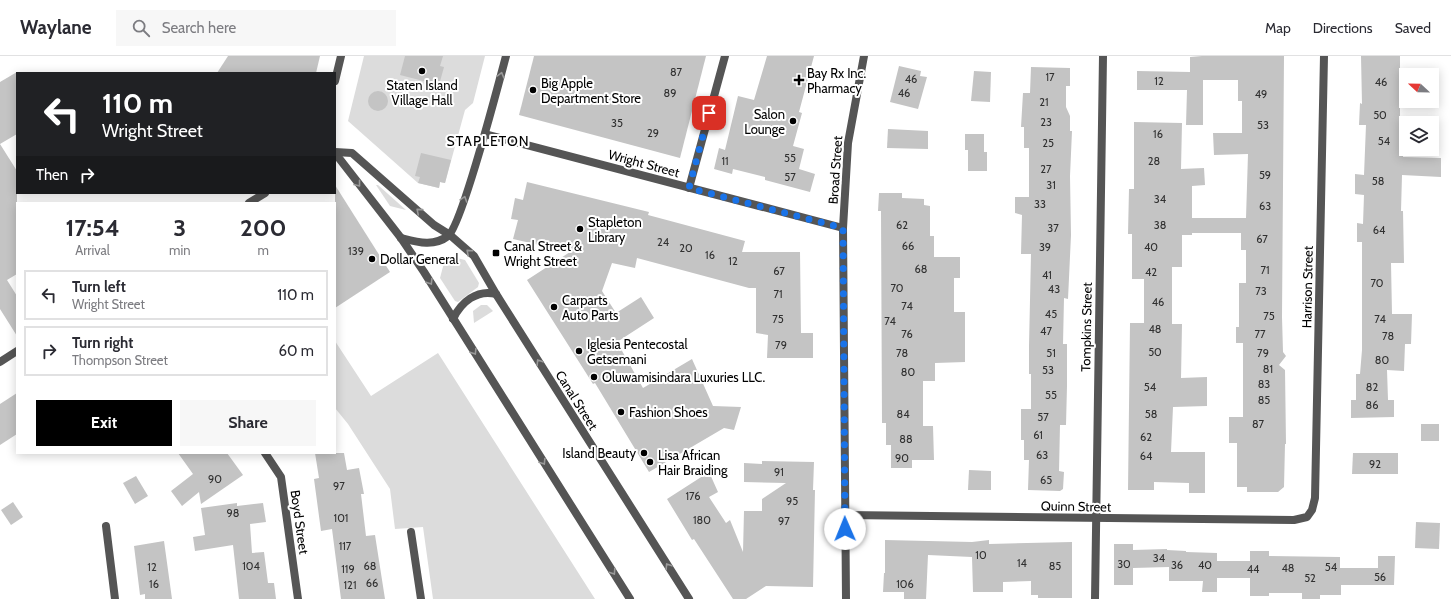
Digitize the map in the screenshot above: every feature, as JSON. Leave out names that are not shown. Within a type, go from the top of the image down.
[{"type":"street","points":[[336,77],[341,56]]},
{"type":"street","points":[[401,238],[426,243],[439,241],[450,235],[459,214],[485,134],[506,56]]},
{"type":"street","points":[[689,188],[724,56]]},
{"type":"street","name":"Broad Street","points":[[846,599],[843,228],[848,142],[864,56]]},
{"type":"street","name":"Tompkins Street","points":[[1095,599],[1103,56]]},
{"type":"street","name":"Harrison Street","points":[[1307,517],[1312,510],[1315,498],[1324,56]]},
{"type":"street","name":"Wright Street","points":[[485,134],[843,228]]},
{"type":"street","name":"Canal Street","points":[[336,152],[352,153],[434,225],[450,235],[474,256],[496,294],[689,599]]},
{"type":"street","name":"Canal Street","points":[[336,153],[401,238],[630,599]]},
{"type":"street","points":[[251,202],[263,194]]},
{"type":"street","points":[[453,319],[460,306],[477,294],[488,292],[496,294]]},
{"type":"street","points":[[0,362],[16,352]]},
{"type":"street","name":"Boyd Street","points":[[267,454],[282,477],[298,599]]},
{"type":"street","name":"Quinn Street","points":[[845,515],[1294,520],[1307,517]]},
{"type":"street","points":[[106,526],[115,599]]},
{"type":"street","points":[[411,532],[421,599]]},
{"type":"shaded area","points":[[364,56],[485,56],[473,103],[465,110],[445,183],[440,182],[439,188],[418,183],[348,121]]},
{"type":"shaded area","points":[[376,185],[378,185],[406,210],[390,206]]},
{"type":"shaded area","points":[[453,257],[465,260],[479,283],[478,287],[458,302],[455,301],[440,278],[444,263]]},
{"type":"shaded area","points":[[481,305],[487,305],[493,311],[474,323],[473,311]]},
{"type":"shaded area","points":[[336,343],[371,396],[438,353],[595,599],[433,599],[423,527],[395,529],[390,489],[348,424],[336,409]]},
{"type":"building","points":[[228,56],[320,56],[316,72],[218,72]]},
{"type":"building","name":"Staten Island Village Hall","points":[[405,56],[443,56],[440,66],[444,67],[439,85],[400,75]]},
{"type":"building","points":[[534,56],[706,56],[680,158],[519,115]]},
{"type":"building","points":[[767,56],[814,56],[799,112],[802,113],[793,146],[804,149],[799,169],[815,174],[810,192],[765,180],[765,177],[733,169],[732,174],[714,169],[719,148],[725,150],[738,96],[754,100]]},
{"type":"building","points":[[1284,56],[1282,317],[1283,352],[1286,356],[1279,365],[1285,370],[1286,444],[1284,487],[1278,492],[1247,492],[1247,487],[1237,487],[1237,443],[1229,443],[1229,417],[1243,417],[1243,343],[1236,343],[1236,327],[1239,327],[1239,283],[1246,283],[1246,250],[1241,250],[1241,233],[1192,233],[1192,235],[1182,235],[1182,267],[1172,267],[1172,324],[1182,324],[1181,378],[1207,377],[1207,406],[1173,407],[1171,452],[1205,452],[1205,493],[1189,493],[1189,483],[1154,482],[1154,490],[1128,490],[1130,323],[1144,323],[1144,279],[1132,279],[1132,234],[1128,234],[1129,189],[1134,189],[1134,122],[1182,123],[1181,169],[1204,168],[1205,185],[1192,186],[1192,218],[1246,218],[1248,154],[1214,155],[1213,133],[1242,133],[1242,101],[1238,101],[1238,80],[1203,80],[1203,125],[1186,125],[1187,90],[1137,90],[1137,71],[1190,72],[1190,57]]},
{"type":"building","points":[[1361,56],[1400,56],[1399,156],[1441,158],[1441,177],[1402,175],[1401,211],[1403,211],[1404,263],[1391,263],[1392,314],[1412,314],[1411,344],[1405,344],[1404,371],[1387,370],[1388,400],[1394,400],[1394,417],[1351,418],[1351,400],[1356,400],[1356,374],[1360,374],[1362,350],[1362,242],[1357,242],[1357,223],[1363,224],[1364,195],[1355,194],[1355,174],[1364,175],[1366,125],[1359,125],[1360,103],[1362,104]]},
{"type":"building","points":[[899,66],[921,71],[920,76],[927,77],[918,109],[890,102]]},
{"type":"building","points":[[1031,67],[1070,68],[1070,86],[1066,86],[1066,107],[1070,116],[1070,131],[1072,131],[1070,176],[1071,235],[1068,299],[1064,298],[1063,344],[1067,344],[1067,386],[1066,425],[1060,425],[1059,471],[1064,472],[1063,489],[1060,491],[1028,490],[1029,460],[1024,460],[1024,440],[1021,440],[1021,409],[1031,409],[1029,346],[1031,254],[1021,254],[1022,215],[1015,213],[1015,197],[1029,197],[1029,148],[1024,148],[1024,127],[1021,127],[1023,93],[1030,93]]},
{"type":"building","points":[[974,71],[991,72],[990,102],[971,101]]},
{"type":"building","points":[[16,73],[16,135],[0,144],[0,82]]},
{"type":"building","points":[[378,91],[385,94],[388,101],[385,108],[378,111],[371,108],[368,101],[371,94]]},
{"type":"building","points":[[888,129],[928,131],[928,149],[887,148]]},
{"type":"building","points":[[965,134],[984,134],[984,152],[987,152],[987,171],[968,171],[968,150],[965,150]]},
{"type":"building","points":[[0,144],[16,169],[16,275],[7,280],[16,294],[16,334],[0,309]]},
{"type":"building","points":[[421,153],[451,160],[445,183],[440,182],[439,188],[418,183],[420,177],[415,176]]},
{"type":"building","points":[[527,182],[649,212],[648,215],[745,241],[742,252],[800,252],[801,333],[813,333],[813,358],[767,358],[768,335],[756,333],[756,288],[749,288],[637,258],[635,268],[612,263],[602,291],[616,313],[641,297],[654,318],[617,342],[643,388],[692,359],[713,406],[741,407],[734,430],[724,428],[649,472],[595,383],[593,384],[527,280],[570,252],[513,239],[518,220],[511,219],[515,198],[523,200]]},
{"type":"building","points":[[336,187],[390,272],[336,307],[336,202]]},
{"type":"building","points":[[879,193],[902,193],[902,198],[924,199],[924,205],[930,206],[930,236],[934,236],[934,257],[960,257],[960,278],[954,278],[954,312],[965,312],[965,362],[935,363],[935,381],[923,381],[923,426],[933,426],[934,460],[912,460],[912,468],[891,468],[891,445],[886,445],[886,423],[882,423],[881,211],[878,211]]},
{"type":"building","points":[[16,394],[16,435],[0,445],[0,404]]},
{"type":"building","points":[[1421,424],[1439,424],[1439,441],[1421,441]]},
{"type":"building","points":[[344,453],[347,470],[359,468],[364,494],[361,494],[366,536],[375,535],[385,599],[341,599],[332,529],[321,531],[314,479],[319,478],[315,454]]},
{"type":"building","points":[[1353,453],[1398,453],[1398,474],[1352,474]]},
{"type":"building","points":[[179,454],[228,454],[243,475],[201,504],[199,492],[182,506],[171,491],[193,474]]},
{"type":"building","points":[[762,461],[814,462],[813,490],[815,490],[813,587],[766,586],[746,599],[733,599],[694,539],[692,540],[667,499],[709,472],[718,492],[709,497],[726,523],[730,520],[743,552],[744,511],[762,511],[762,499],[786,483],[744,482],[744,463],[762,464]]},
{"type":"building","points":[[969,470],[991,471],[991,490],[968,490]]},
{"type":"building","points":[[136,476],[148,496],[135,504],[123,483]]},
{"type":"building","points":[[13,502],[23,517],[11,525],[1,510]]},
{"type":"building","points":[[237,503],[237,506],[263,503],[266,522],[250,524],[252,553],[264,552],[268,583],[274,583],[276,599],[239,599],[233,545],[195,551],[193,537],[205,535],[201,508]]},
{"type":"building","points":[[1416,522],[1440,523],[1439,549],[1415,548]]},
{"type":"building","points":[[885,540],[972,542],[989,540],[989,544],[1072,542],[1072,598],[1038,598],[1038,595],[1031,595],[1031,581],[1003,582],[1003,592],[973,592],[972,557],[928,555],[926,599],[904,599],[904,592],[883,592],[885,573]]},
{"type":"building","points":[[164,541],[172,599],[145,599],[145,594],[140,595],[134,546]]},
{"type":"building","points":[[1114,544],[1133,544],[1133,550],[1167,549],[1186,552],[1217,553],[1217,561],[1250,561],[1250,551],[1269,551],[1269,556],[1340,557],[1340,568],[1378,568],[1378,556],[1395,556],[1394,585],[1341,585],[1341,595],[1320,595],[1320,599],[1302,599],[1302,593],[1269,593],[1269,596],[1250,596],[1250,578],[1217,578],[1217,592],[1202,592],[1203,581],[1169,581],[1169,567],[1133,568],[1133,585],[1114,585]]},
{"type":"place","name":"Staten Island Village Hall","points":[[422,71]]},
{"type":"place","name":"Bay Rx Inc. Pharmacy","points":[[799,80]]},
{"type":"place","name":"Big Apple Department Store","points":[[533,90]]},
{"type":"place","name":"Salon Lounge","points":[[793,121]]},
{"type":"place","name":"Stapleton Library","points":[[580,229]]},
{"type":"place","name":"Canal Street & Wright Street","points":[[496,253]]},
{"type":"place","name":"Dollar General","points":[[372,259]]},
{"type":"place","name":"Carparts Auto Parts","points":[[554,307]]},
{"type":"place","name":"Iglesia Pentecostal Getsemani","points":[[579,351]]},
{"type":"place","name":"Oluwamisindara Luxuries LLC.","points":[[594,377]]},
{"type":"place","name":"Fashion Shoes","points":[[621,412]]},
{"type":"place","name":"Island Beauty","points":[[644,453]]},
{"type":"place","name":"Lisa African Hair Braiding","points":[[650,462]]},
{"type":"district","name":"STAPLETON","points":[[488,141]]},
{"type":"route","points":[[709,113],[689,188],[843,228],[845,529]]}]
